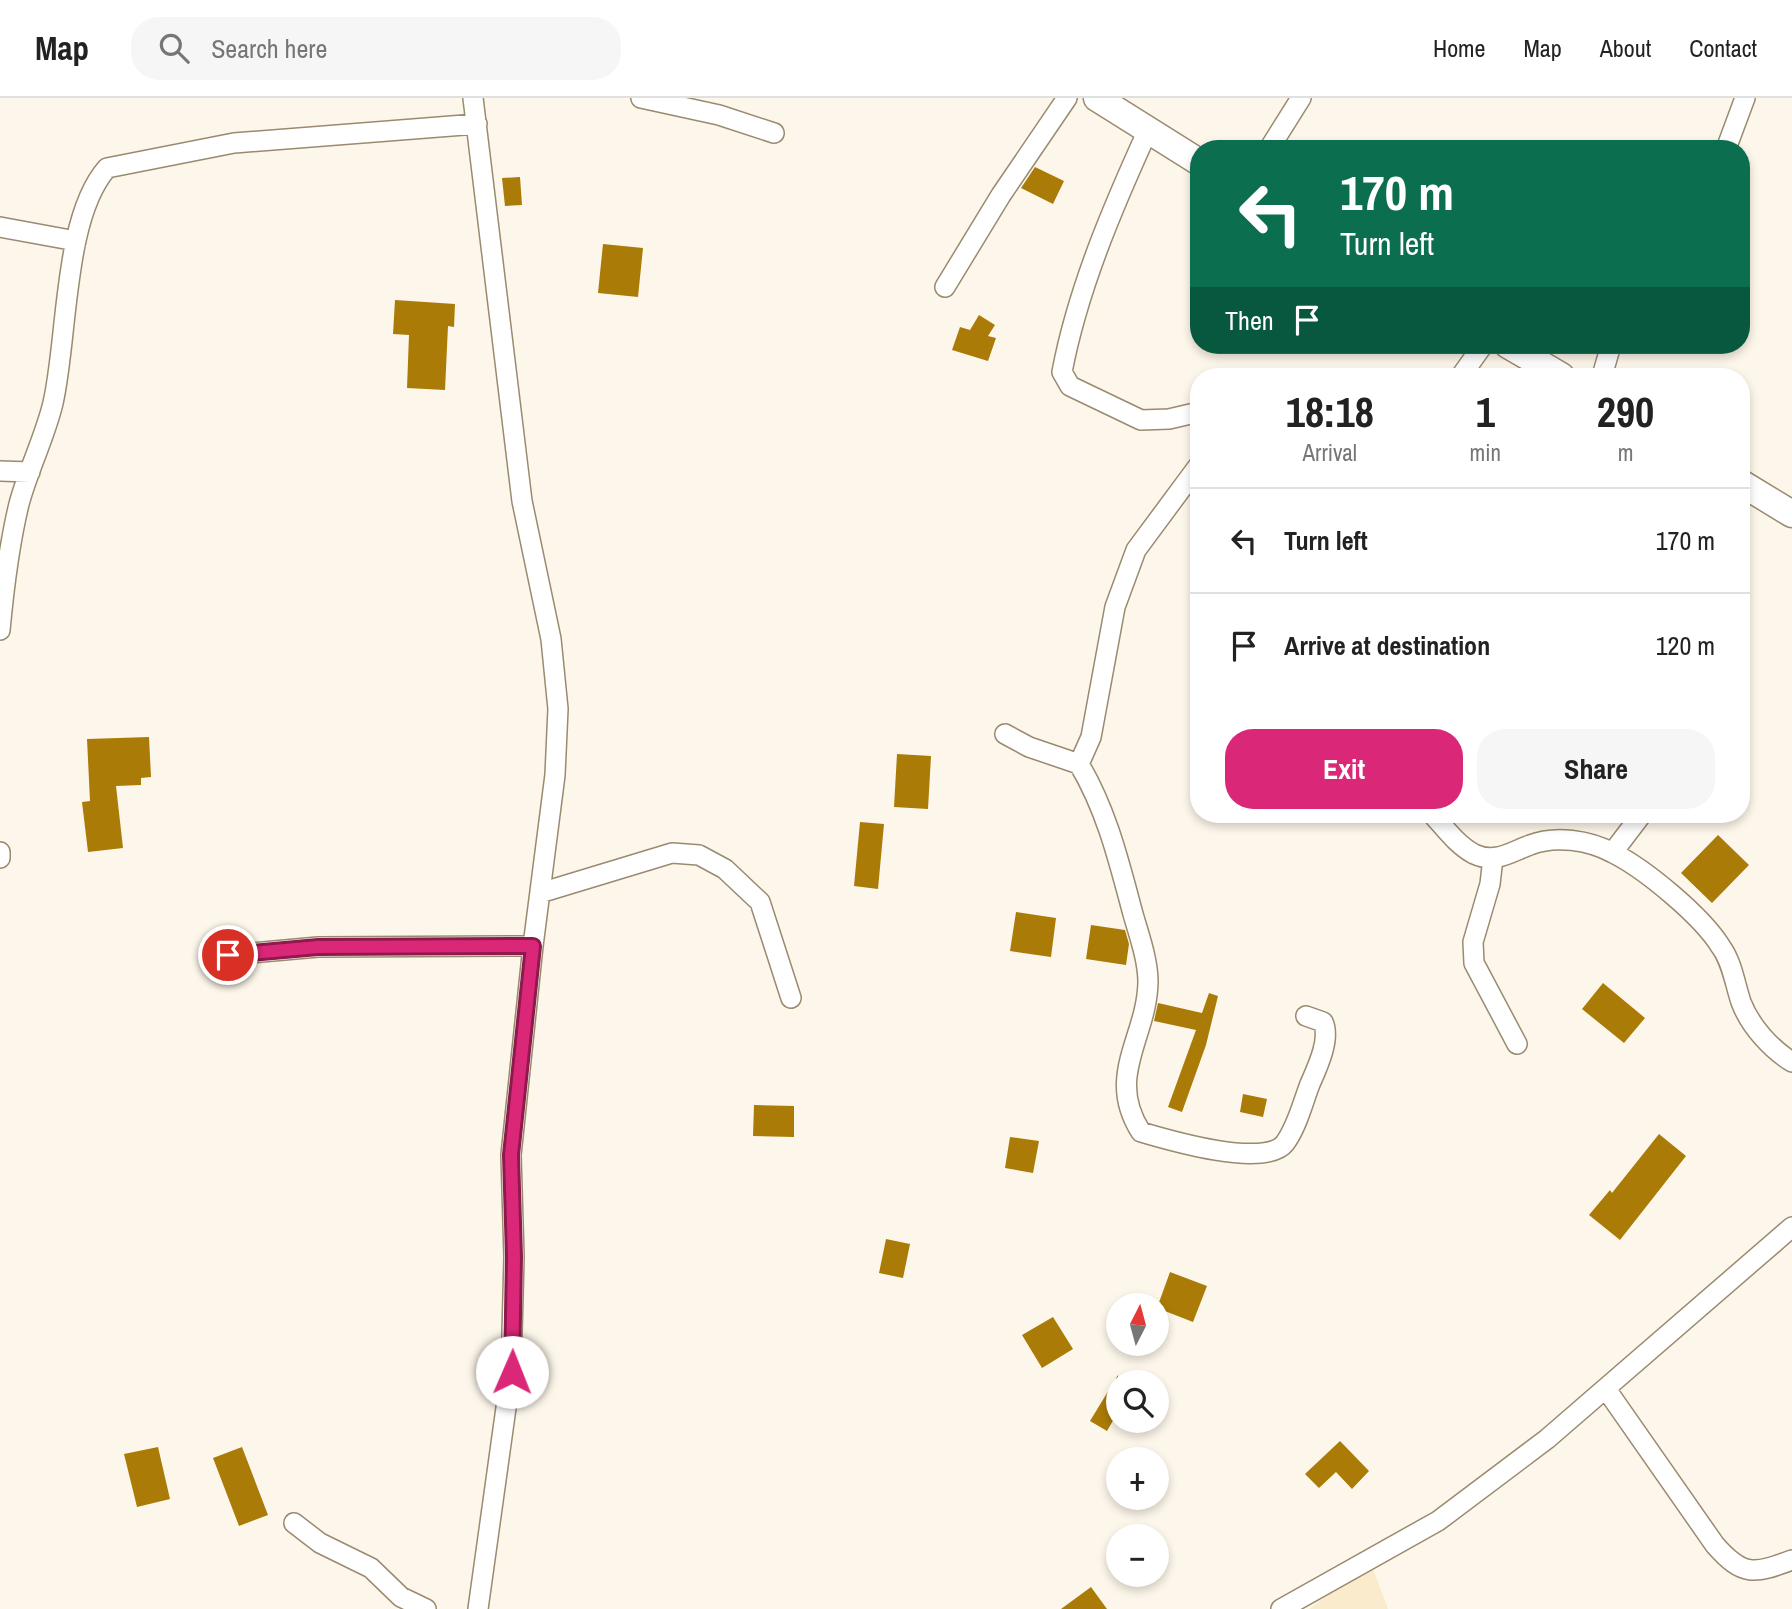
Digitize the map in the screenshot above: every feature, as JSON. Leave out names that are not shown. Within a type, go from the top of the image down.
[{"type":"main road","points":[[1097,98],[1190,156]]},
{"type":"main road","points":[[1523,354],[1547,368]]},
{"type":"main road","points":[[1750,488],[1792,514]]},
{"type":"street","points":[[473,98],[522,501],[551,639],[558,709],[555,775],[533,946],[511,1155],[514,1257],[512,1372],[478,1609]]},
{"type":"street","points":[[640,98],[719,115],[774,133]]},
{"type":"street","points":[[945,287],[1067,98]]},
{"type":"street","points":[[1275,140],[1301,98]]},
{"type":"street","points":[[1729,140],[1745,98]]},
{"type":"street","points":[[0,630],[5,570],[30,472],[53,405],[76,241],[96,180],[107,168],[121,163],[247,142],[477,124]]},
{"type":"street","points":[[1148,130],[1115,203],[1088,276],[1062,372],[1070,386],[1141,420],[1169,419],[1190,414]]},
{"type":"street","points":[[0,227],[76,241]]},
{"type":"street","points":[[0,471],[30,472]]},
{"type":"street","points":[[1079,764],[1091,737],[1115,607],[1136,551],[1164,508],[1190,475]]},
{"type":"street","points":[[1004,734],[1029,747],[1079,764],[1109,822],[1145,961],[1148,983],[1130,1057],[1126,1093],[1128,1112],[1140,1132],[1170,1141],[1249,1154],[1268,1154],[1284,1144],[1318,1065],[1324,1041],[1326,1028],[1323,1022],[1306,1016]]},
{"type":"street","points":[[1440,823],[1462,846],[1476,855],[1493,858],[1509,856],[1547,841],[1575,841],[1613,852],[1672,894],[1721,946],[1742,1005],[1763,1037],[1792,1062]]},
{"type":"street","points":[[1613,852],[1635,823]]},
{"type":"street","points":[[540,893],[672,853],[699,855],[725,869],[760,902],[791,998]]},
{"type":"street","points":[[1493,858],[1490,884],[1473,942],[1474,963],[1517,1044]]},
{"type":"street","points":[[228,955],[318,947],[533,946]]},
{"type":"street","points":[[1281,1609],[1438,1521],[1547,1439],[1792,1227]]},
{"type":"street","points":[[1606,1389],[1715,1545],[1732,1565],[1746,1571],[1766,1569],[1792,1560]]},
{"type":"street","points":[[294,1523],[320,1543],[371,1568],[401,1597],[426,1609]]},
{"type":"shaded area","points":[[1371,1564],[1388,1609],[1309,1609]]},
{"type":"building","points":[[1035,167],[1064,181],[1053,204],[1021,188]]},
{"type":"building","points":[[520,177],[522,205],[505,206],[502,178]]},
{"type":"building","points":[[603,244],[643,248],[638,297],[598,293]]},
{"type":"building","points":[[395,300],[455,304],[454,327],[448,326],[445,390],[407,388],[409,335],[393,334]]},
{"type":"building","points":[[979,315],[995,325],[988,336],[996,338],[988,361],[952,350],[960,327],[970,330]]},
{"type":"building","points":[[149,737],[151,777],[141,778],[141,785],[116,786],[123,848],[88,852],[82,802],[90,801],[87,739]]},
{"type":"building","points":[[897,754],[931,756],[928,809],[894,807]]},
{"type":"building","points":[[860,822],[884,824],[878,889],[854,886]]},
{"type":"building","points":[[1718,835],[1749,865],[1712,903],[1681,873]]},
{"type":"building","points":[[1016,912],[1056,918],[1051,957],[1010,951]]},
{"type":"building","points":[[1091,925],[1125,930],[1129,944],[1126,965],[1086,959]]},
{"type":"building","points":[[1603,983],[1645,1018],[1624,1043],[1582,1009]]},
{"type":"building","points":[[1209,993],[1218,996],[1206,1045],[1182,1112],[1168,1107],[1196,1030],[1154,1021],[1158,1003],[1202,1013]]},
{"type":"building","points":[[1243,1094],[1267,1099],[1263,1117],[1240,1112]]},
{"type":"building","points":[[754,1105],[794,1106],[794,1137],[753,1136]]},
{"type":"building","points":[[1659,1134],[1686,1156],[1620,1240],[1589,1215],[1610,1190],[1612,1193]]},
{"type":"building","points":[[1010,1137],[1039,1141],[1033,1173],[1005,1168]]},
{"type":"building","points":[[886,1239],[910,1244],[903,1278],[879,1273]]},
{"type":"building","points":[[1170,1272],[1207,1286],[1193,1322],[1169,1313],[1169,1293],[1162,1293]]},
{"type":"building","points":[[1053,1317],[1073,1349],[1042,1368],[1022,1335]]},
{"type":"building","points":[[1106,1395],[1106,1430],[1090,1421]]},
{"type":"building","points":[[1340,1441],[1369,1471],[1352,1489],[1336,1472],[1319,1488],[1305,1474]]},
{"type":"building","points":[[158,1447],[170,1499],[137,1507],[124,1454]]},
{"type":"building","points":[[242,1447],[268,1515],[239,1526],[213,1458]]},
{"type":"building","points":[[1091,1587],[1107,1609],[1061,1609]]},
{"type":"route","points":[[228,955],[318,947],[533,946],[511,1155],[514,1257],[512,1372]]}]
